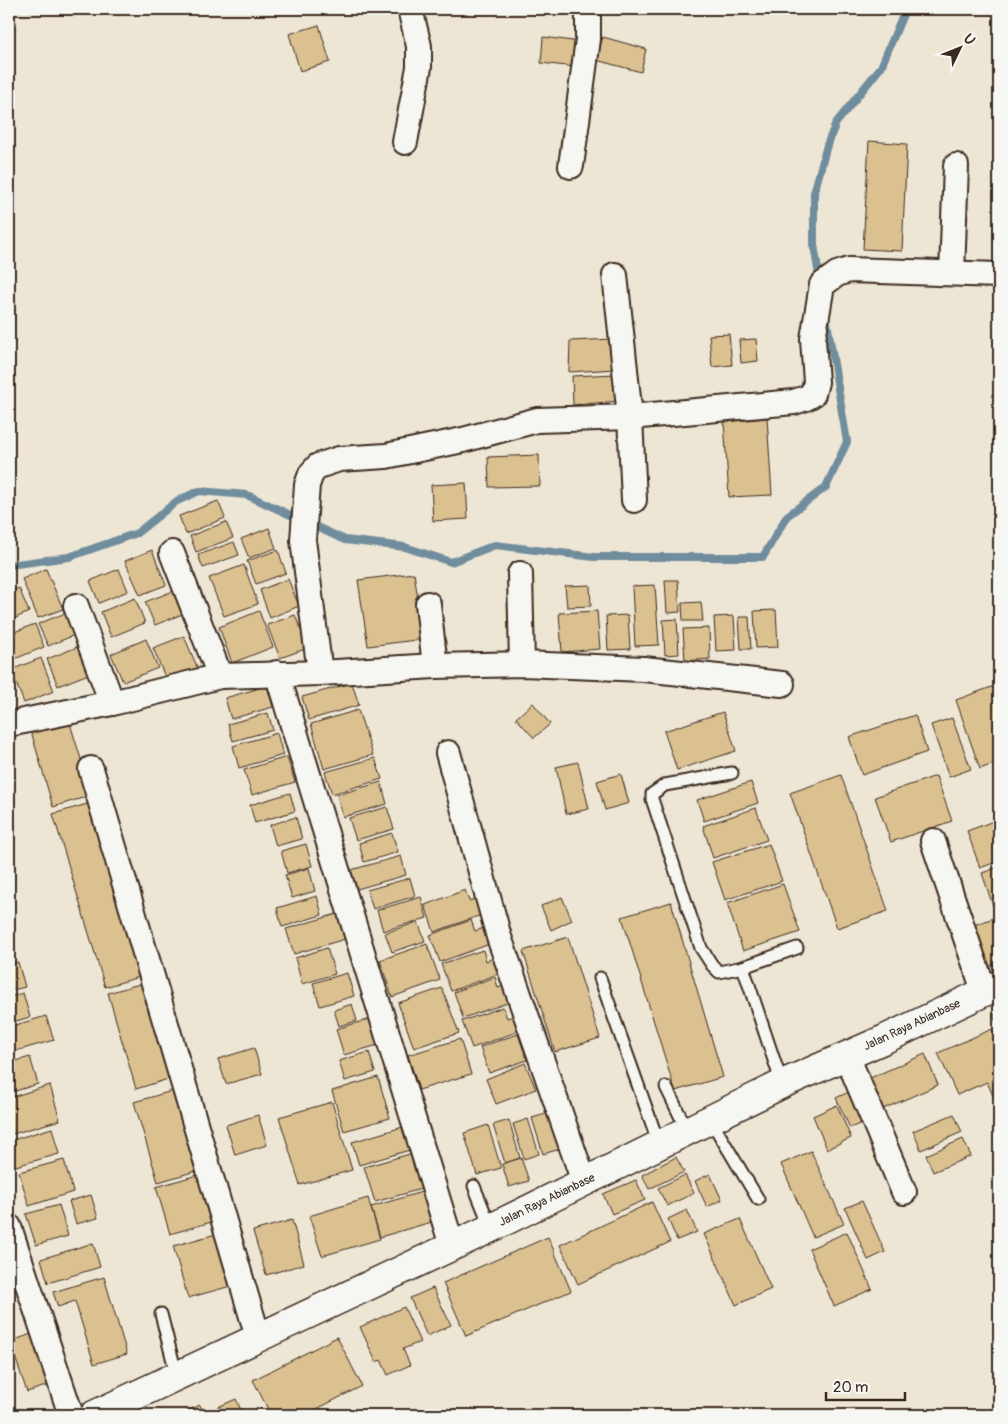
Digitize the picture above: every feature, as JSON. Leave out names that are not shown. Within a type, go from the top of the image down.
[{"type":"main road","name":"Jalan Raya Abianbase","points":[[94,1415],[491,1228],[782,1084],[847,1056],[992,988]]},
{"type":"street","points":[[405,142],[419,67],[419,46],[410,9]]},
{"type":"street","points":[[571,166],[588,40],[588,9]]},
{"type":"street","points":[[952,273],[956,166]]},
{"type":"street","points":[[320,673],[303,540],[307,486],[311,474],[318,466],[339,458],[386,456],[463,440],[537,420],[630,417],[794,402],[813,394],[816,382],[813,340],[822,285],[830,278],[849,270],[999,275]]},
{"type":"street","points":[[615,276],[630,417],[634,500]]},
{"type":"street","points":[[172,553],[220,676]]},
{"type":"street","points":[[520,574],[522,664]]},
{"type":"street","points":[[428,604],[435,666]]},
{"type":"street","points":[[76,606],[112,703]]},
{"type":"street","points":[[9,724],[112,703],[220,676],[276,673],[320,673],[435,666],[522,664],[644,669],[782,684]]},
{"type":"street","points":[[276,673],[452,1246]]},
{"type":"street","points":[[448,752],[499,937],[584,1182]]},
{"type":"street","points":[[91,769],[258,1337]]},
{"type":"street","points":[[933,841],[992,988]]},
{"type":"street","points":[[847,1056],[904,1192]]},
{"type":"street","points":[[9,1227],[71,1415]]},
{"type":"lane","points":[[732,773],[665,785],[652,794],[652,799],[702,948],[712,965],[719,972],[743,967],[797,948]]},
{"type":"lane","points":[[743,967],[782,1084]]},
{"type":"lane","points":[[600,978],[659,1144]]},
{"type":"lane","points":[[666,1087],[758,1199]]},
{"type":"lane","points":[[474,1186],[491,1228]]},
{"type":"lane","points":[[161,1314],[177,1377]]},
{"type":"building","points":[[319,25],[330,62],[300,71],[289,34]]},
{"type":"building","points":[[543,37],[580,42],[575,67],[541,63]]},
{"type":"building","points":[[603,37],[646,49],[641,72],[596,60]]},
{"type":"building","points":[[869,141],[907,144],[902,251],[863,249]]},
{"type":"building","points":[[729,334],[732,365],[712,367],[709,335]]},
{"type":"building","points":[[613,339],[615,369],[569,372],[570,341]]},
{"type":"building","points":[[756,339],[758,361],[741,363],[739,340]]},
{"type":"building","points":[[616,374],[619,401],[573,405],[572,376]]},
{"type":"building","points":[[9,394],[13,407],[9,408]]},
{"type":"building","points":[[767,418],[772,495],[729,497],[724,422]]},
{"type":"building","points":[[539,455],[540,486],[489,487],[488,457]]},
{"type":"building","points":[[9,470],[14,485],[9,487]]},
{"type":"building","points":[[466,483],[468,519],[433,521],[431,485]]},
{"type":"building","points":[[218,501],[225,518],[186,534],[179,516]]},
{"type":"building","points":[[9,505],[16,525],[9,528]]},
{"type":"building","points":[[226,522],[233,538],[196,552],[190,536]]},
{"type":"building","points":[[269,528],[276,548],[249,558],[241,539]]},
{"type":"building","points":[[234,542],[239,555],[203,568],[198,555]]},
{"type":"building","points":[[152,550],[166,585],[140,595],[125,561]]},
{"type":"building","points":[[278,550],[286,573],[256,584],[247,561]]},
{"type":"building","points":[[244,565],[258,604],[224,616],[209,578]]},
{"type":"building","points":[[46,569],[63,609],[38,618],[22,579]]},
{"type":"building","points":[[119,569],[128,591],[99,603],[90,581]]},
{"type":"building","points":[[414,573],[424,639],[368,646],[358,580]]},
{"type":"building","points":[[288,579],[299,606],[270,618],[260,590]]},
{"type":"building","points":[[665,580],[678,580],[680,612],[667,613]]},
{"type":"building","points":[[590,585],[591,606],[567,607],[565,586]]},
{"type":"building","points":[[655,585],[659,645],[635,646],[632,586]]},
{"type":"building","points":[[19,588],[29,612],[11,620],[9,615],[9,592]]},
{"type":"building","points":[[176,590],[185,613],[155,625],[145,602]]},
{"type":"building","points":[[135,598],[145,623],[111,637],[101,612]]},
{"type":"building","points":[[701,602],[703,621],[683,621],[682,603]]},
{"type":"building","points":[[776,610],[778,647],[756,648],[754,611]]},
{"type":"building","points":[[259,611],[273,647],[232,663],[219,627]]},
{"type":"building","points":[[597,611],[600,649],[562,652],[559,613]]},
{"type":"building","points":[[68,612],[77,634],[48,646],[38,624]]},
{"type":"building","points":[[295,615],[308,648],[280,658],[267,625]]},
{"type":"building","points":[[628,615],[630,649],[608,650],[606,616]]},
{"type":"building","points":[[734,616],[736,650],[716,651],[714,617]]},
{"type":"building","points":[[739,617],[749,617],[751,649],[741,649]]},
{"type":"building","points":[[677,619],[679,654],[665,655],[663,620]]},
{"type":"building","points":[[35,624],[44,647],[12,660],[9,652],[9,634]]},
{"type":"building","points":[[709,628],[710,659],[685,661],[683,629]]},
{"type":"building","points":[[184,636],[198,669],[167,682],[153,648]]},
{"type":"building","points":[[146,639],[158,668],[123,682],[111,654]]},
{"type":"building","points":[[80,646],[91,673],[58,686],[47,659]]},
{"type":"building","points":[[41,658],[54,691],[24,703],[11,670]]},
{"type":"building","points":[[352,683],[359,705],[309,720],[302,697]]},
{"type":"building","points":[[997,685],[999,692],[999,762],[980,769],[956,700]]},
{"type":"building","points":[[267,686],[273,707],[231,719],[225,698]]},
{"type":"building","points":[[533,703],[550,724],[534,738],[516,718]]},
{"type":"building","points":[[358,710],[373,755],[324,769],[311,724]]},
{"type":"building","points":[[723,712],[736,751],[677,770],[664,731]]},
{"type":"building","points":[[268,713],[273,730],[233,741],[228,724]]},
{"type":"building","points":[[915,715],[927,752],[862,775],[849,737]]},
{"type":"building","points":[[68,717],[92,795],[53,807],[30,728]]},
{"type":"building","points":[[952,718],[971,769],[949,777],[931,725]]},
{"type":"building","points":[[277,733],[283,755],[239,768],[233,746]]},
{"type":"building","points":[[287,757],[295,782],[252,795],[244,770]]},
{"type":"building","points":[[375,758],[382,779],[332,794],[325,772]]},
{"type":"building","points":[[578,762],[589,809],[566,814],[556,767]]},
{"type":"building","points":[[621,774],[629,803],[605,810],[597,781]]},
{"type":"building","points":[[841,775],[888,911],[837,928],[790,793]]},
{"type":"building","points":[[936,776],[952,821],[891,842],[875,797]]},
{"type":"building","points":[[381,782],[387,804],[343,817],[337,795]]},
{"type":"building","points":[[751,782],[758,803],[704,821],[697,800]]},
{"type":"building","points":[[290,793],[295,811],[255,823],[250,805]]},
{"type":"building","points":[[94,802],[146,975],[105,987],[53,814]]},
{"type":"building","points":[[387,807],[394,829],[356,840],[349,818]]},
{"type":"building","points":[[756,808],[767,840],[713,858],[703,826]]},
{"type":"building","points":[[296,817],[302,839],[276,846],[270,825]]},
{"type":"building","points":[[999,819],[999,861],[980,868],[967,831]]},
{"type":"building","points":[[392,833],[398,852],[364,862],[359,843]]},
{"type":"building","points":[[306,844],[312,866],[287,873],[281,851]]},
{"type":"building","points":[[769,844],[782,881],[725,900],[712,862]]},
{"type":"building","points":[[401,856],[406,875],[357,889],[351,870]]},
{"type":"building","points":[[999,867],[999,904],[993,906],[982,873]]},
{"type":"building","points":[[309,868],[315,891],[292,898],[285,875]]},
{"type":"building","points":[[410,878],[415,896],[373,909],[367,890]]},
{"type":"building","points":[[783,884],[800,932],[743,951],[727,903]]},
{"type":"building","points":[[465,890],[469,901],[478,898],[484,914],[434,932],[425,905]]},
{"type":"building","points":[[317,896],[322,915],[282,927],[277,908]]},
{"type":"building","points":[[421,897],[427,918],[383,931],[377,910]]},
{"type":"building","points":[[562,897],[572,920],[551,930],[541,906]]},
{"type":"building","points":[[671,902],[723,1077],[675,1091],[622,917]]},
{"type":"building","points":[[337,914],[345,939],[294,954],[286,929]]},
{"type":"building","points":[[999,916],[999,963],[983,969],[968,927]]},
{"type":"building","points":[[471,920],[475,931],[484,928],[490,944],[440,962],[430,935]]},
{"type":"building","points":[[418,922],[425,941],[392,952],[385,933]]},
{"type":"building","points":[[568,937],[600,1038],[555,1052],[523,951]]},
{"type":"building","points":[[427,944],[440,980],[392,997],[380,960]]},
{"type":"building","points":[[327,948],[335,974],[302,984],[295,958]]},
{"type":"building","points":[[483,950],[486,961],[496,957],[501,973],[451,991],[441,964]]},
{"type":"building","points":[[18,962],[25,987],[9,991],[9,965]]},
{"type":"building","points":[[347,973],[354,996],[320,1006],[313,983]]},
{"type":"building","points":[[495,977],[498,988],[508,984],[513,1001],[463,1018],[454,992]]},
{"type":"building","points":[[150,981],[178,1076],[136,1089],[108,993]]},
{"type":"building","points":[[442,988],[459,1033],[414,1048],[398,1003]]},
{"type":"building","points":[[23,993],[30,1017],[9,1023],[9,997]]},
{"type":"building","points":[[352,1004],[357,1021],[339,1026],[334,1010]]},
{"type":"building","points":[[503,1007],[507,1018],[516,1015],[522,1030],[472,1048],[462,1021]]},
{"type":"building","points":[[999,1013],[999,1029],[993,1015]]},
{"type":"building","points":[[46,1016],[54,1040],[9,1053],[9,1027]]},
{"type":"building","points":[[370,1019],[378,1045],[344,1055],[336,1029]]},
{"type":"building","points":[[992,1029],[999,1041],[999,1109],[987,1082],[957,1095],[938,1053]]},
{"type":"building","points":[[518,1034],[527,1060],[489,1073],[480,1047]]},
{"type":"building","points":[[460,1039],[471,1074],[419,1090],[408,1055]]},
{"type":"building","points":[[254,1048],[262,1074],[226,1084],[218,1059]]},
{"type":"building","points":[[369,1052],[375,1072],[345,1081],[339,1061]]},
{"type":"building","points":[[925,1054],[938,1085],[874,1113],[861,1082]]},
{"type":"building","points":[[30,1057],[38,1084],[9,1093],[9,1063]]},
{"type":"building","points":[[525,1063],[536,1089],[496,1104],[486,1079]]},
{"type":"building","points":[[378,1077],[390,1118],[344,1131],[332,1091]]},
{"type":"building","points":[[50,1085],[60,1120],[9,1135],[9,1098]]},
{"type":"building","points":[[179,1089],[203,1169],[158,1182],[134,1102]]},
{"type":"building","points":[[855,1089],[869,1120],[850,1128],[836,1098]]},
{"type":"building","points":[[332,1102],[352,1170],[300,1185],[279,1117]]},
{"type":"building","points":[[837,1105],[851,1138],[827,1149],[813,1116]]},
{"type":"building","points":[[549,1113],[560,1149],[543,1154],[532,1118]]},
{"type":"building","points":[[954,1114],[962,1132],[921,1150],[913,1131]]},
{"type":"building","points":[[258,1115],[267,1145],[235,1155],[226,1125]]},
{"type":"building","points":[[528,1119],[539,1154],[524,1159],[513,1124]]},
{"type":"building","points":[[509,1120],[520,1158],[505,1163],[493,1125]]},
{"type":"building","points":[[488,1125],[501,1168],[477,1175],[464,1133]]},
{"type":"building","points":[[406,1126],[413,1149],[359,1165],[352,1142]]},
{"type":"building","points":[[52,1128],[59,1154],[12,1167],[9,1155],[9,1141]]},
{"type":"building","points":[[963,1139],[971,1156],[933,1172],[926,1155]]},
{"type":"building","points":[[811,1151],[844,1224],[813,1237],[781,1164]]},
{"type":"building","points":[[410,1154],[421,1189],[375,1202],[364,1167]]},
{"type":"building","points":[[676,1157],[684,1172],[649,1189],[642,1175]]},
{"type":"building","points":[[521,1158],[529,1181],[509,1187],[502,1164]]},
{"type":"building","points":[[64,1160],[73,1192],[29,1206],[19,1172]]},
{"type":"building","points":[[204,1173],[218,1220],[170,1234],[156,1187]]},
{"type":"building","points":[[710,1174],[722,1200],[707,1207],[695,1181]]},
{"type":"building","points":[[685,1175],[694,1193],[667,1206],[658,1188]]},
{"type":"building","points":[[636,1180],[645,1200],[612,1214],[603,1194]]},
{"type":"building","points":[[425,1191],[435,1221],[380,1237],[371,1207]]},
{"type":"building","points":[[91,1195],[98,1218],[76,1224],[69,1201]]},
{"type":"building","points":[[368,1198],[380,1239],[322,1256],[309,1216]]},
{"type":"building","points":[[862,1201],[885,1252],[868,1260],[845,1208]]},
{"type":"building","points":[[652,1202],[670,1242],[578,1284],[560,1245]]},
{"type":"building","points":[[999,1203],[999,1219],[993,1205]]},
{"type":"building","points":[[59,1205],[68,1236],[36,1245],[26,1214]]},
{"type":"building","points":[[687,1210],[697,1232],[677,1240],[668,1219]]},
{"type":"building","points":[[740,1219],[771,1289],[736,1305],[704,1234]]},
{"type":"building","points":[[292,1220],[304,1264],[266,1275],[253,1231]]},
{"type":"building","points":[[223,1232],[238,1284],[188,1298],[173,1246]]},
{"type":"building","points":[[847,1232],[872,1289],[834,1306],[809,1249]]},
{"type":"building","points":[[548,1237],[571,1291],[466,1336],[443,1283]]},
{"type":"building","points":[[93,1243],[100,1267],[48,1283],[41,1259]]},
{"type":"building","points":[[104,1277],[127,1354],[94,1364],[75,1301],[58,1307],[53,1292]]},
{"type":"building","points":[[433,1288],[451,1325],[427,1336],[410,1298]]},
{"type":"building","points":[[404,1307],[420,1342],[403,1349],[410,1365],[388,1375],[381,1360],[376,1362],[360,1327]]},
{"type":"building","points":[[31,1334],[49,1385],[27,1392],[10,1342]]},
{"type":"building","points":[[337,1337],[362,1386],[305,1415],[271,1415],[253,1380]]},
{"type":"building","points":[[236,1399],[243,1415],[211,1415],[209,1411]]},
{"type":"building","points":[[200,1405],[205,1415],[179,1415]]},
{"type":"waterway","points":[[820,282],[814,245],[814,193],[827,145],[836,123],[881,67],[904,9]]},
{"type":"waterway","points":[[9,565],[69,557],[137,533],[177,501],[199,491],[247,495],[345,540],[405,547],[451,562],[495,545],[594,557],[763,557],[787,516],[826,487],[847,442],[826,316]]}]
